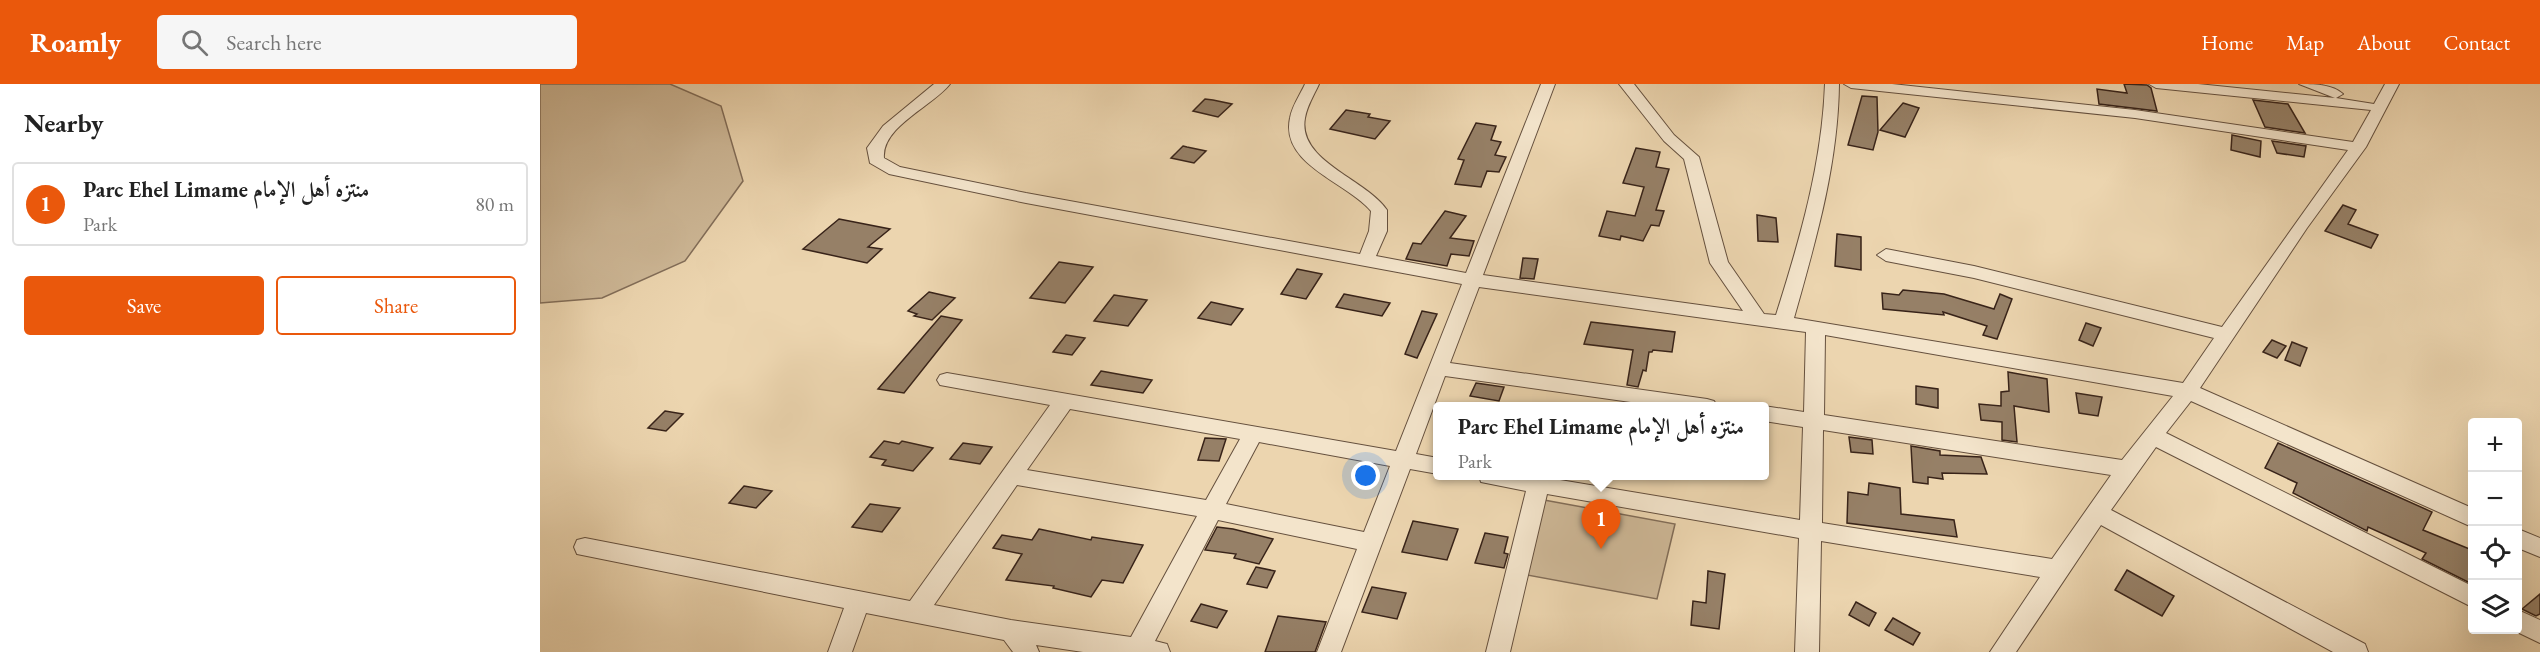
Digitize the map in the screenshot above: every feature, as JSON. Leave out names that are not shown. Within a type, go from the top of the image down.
[{"type":"street","points":[[944,84],[888,129],[874,148],[876,160],[895,171],[1026,198],[1474,280],[1816,327],[2188,390],[2468,516]]},
{"type":"street","points":[[1312,84],[1296,119],[1298,139],[1310,157],[1366,193],[1379,210],[1378,231],[1366,260]]},
{"type":"street","points":[[1329,652],[1548,84]]},
{"type":"street","points":[[1626,84],[1669,138],[1691,157],[1719,263],[1758,319]]},
{"type":"street","points":[[1783,322],[1812,226],[1832,112],[1832,84]]},
{"type":"street","points":[[1851,84],[2135,114],[2358,147]]},
{"type":"street","points":[[2157,84],[2373,108]]},
{"type":"street","points":[[2306,84],[2373,108]]},
{"type":"street","points":[[2009,650],[2058,570],[2127,469],[2188,390],[2301,225],[2358,147],[2373,108],[2392,84]]},
{"type":"street","points":[[1886,255],[1974,273],[2226,335]]},
{"type":"street","points":[[1807,652],[1808,530],[1816,327]]},
{"type":"street","points":[[1440,368],[1679,402]]},
{"type":"street","points":[[947,380],[1433,464]]},
{"type":"street","points":[[916,612],[1065,400]]},
{"type":"street","points":[[1769,414],[2127,469]]},
{"type":"street","points":[[585,548],[1011,631],[1148,650],[1212,510],[1254,432]]},
{"type":"street","points":[[2153,436],[2468,595]]},
{"type":"street","points":[[1012,476],[1212,510],[1371,543]]},
{"type":"street","points":[[1511,480],[2058,570]]},
{"type":"street","points":[[1498,652],[1538,485]]},
{"type":"street","points":[[2097,513],[2326,645],[2356,652]]},
{"type":"street","points":[[2522,540],[2540,548]]},
{"type":"street","points":[[840,652],[858,601]]},
{"type":"street","points":[[2522,623],[2540,632]]},
{"type":"street","points":[[1011,631],[1027,652]]},
{"type":"shaded area","points":[[540,84],[670,84],[721,106],[743,181],[685,261],[602,298],[540,303]]},
{"type":"shaded area","points":[[1544,500],[1675,524],[1657,599],[1527,575]]},
{"type":"building","points":[[2124,84],[2147,85],[2151,88],[2157,111],[2099,104],[2097,89],[2127,93]]},
{"type":"building","points":[[1862,96],[1877,97],[1878,132],[1873,150],[1848,145]]},
{"type":"building","points":[[1205,99],[1232,104],[1218,117],[1193,111]]},
{"type":"building","points":[[2253,100],[2288,104],[2305,133],[2265,127]]},
{"type":"building","points":[[1903,103],[1919,108],[1905,137],[1880,130]]},
{"type":"building","points":[[1346,110],[1370,114],[1368,117],[1390,121],[1375,139],[1330,129]]},
{"type":"building","points":[[1476,123],[1496,126],[1491,140],[1501,142],[1495,155],[1506,157],[1499,172],[1487,171],[1481,187],[1455,184],[1464,160],[1458,159]]},
{"type":"building","points":[[2232,135],[2261,141],[2260,157],[2231,150]]},
{"type":"building","points":[[2272,141],[2306,146],[2304,157],[2277,153]]},
{"type":"building","points":[[1183,146],[1206,151],[1194,163],[1171,158]]},
{"type":"building","points":[[1636,148],[1660,152],[1656,167],[1669,169],[1656,210],[1664,211],[1659,226],[1651,225],[1643,241],[1621,236],[1620,240],[1599,236],[1607,211],[1635,216],[1644,187],[1623,183]]},
{"type":"building","points":[[2343,205],[2356,210],[2348,224],[2378,235],[2371,248],[2325,231]]},
{"type":"building","points":[[1445,211],[1466,216],[1450,238],[1474,241],[1469,256],[1451,254],[1447,266],[1406,259],[1413,243],[1421,244]]},
{"type":"building","points":[[1757,215],[1776,218],[1778,242],[1758,241]]},
{"type":"building","points":[[839,219],[890,229],[868,247],[882,249],[867,263],[803,249]]},
{"type":"building","points":[[1837,234],[1861,237],[1861,270],[1835,266]]},
{"type":"building","points":[[1523,258],[1538,259],[1534,279],[1520,278]]},
{"type":"building","points":[[1059,262],[1093,267],[1065,303],[1030,298]]},
{"type":"building","points":[[1297,269],[1322,274],[1306,299],[1281,294]]},
{"type":"building","points":[[1903,290],[1944,294],[1994,309],[2000,294],[2012,299],[1997,339],[1983,335],[1987,326],[1943,312],[1944,315],[1883,309],[1882,293],[1899,295]]},
{"type":"building","points":[[929,292],[955,298],[932,320],[914,316],[917,314],[908,311]]},
{"type":"building","points":[[1344,294],[1390,303],[1382,316],[1336,307]]},
{"type":"building","points":[[1114,295],[1147,300],[1128,326],[1094,321]]},
{"type":"building","points":[[1211,302],[1243,309],[1231,325],[1198,318]]},
{"type":"building","points":[[1422,311],[1437,314],[1417,358],[1405,354]]},
{"type":"building","points":[[941,316],[962,320],[904,393],[878,389]]},
{"type":"building","points":[[1591,322],[1675,332],[1672,352],[1653,350],[1649,352],[1646,371],[1643,370],[1638,387],[1627,385],[1633,350],[1584,344]]},
{"type":"building","points":[[2086,323],[2101,328],[2093,346],[2079,340]]},
{"type":"building","points":[[1066,335],[1085,338],[1072,355],[1053,352]]},
{"type":"building","points":[[2272,340],[2286,346],[2277,358],[2263,352]]},
{"type":"building","points":[[2292,342],[2307,348],[2300,366],[2285,360]]},
{"type":"building","points":[[1101,371],[1152,380],[1143,393],[1091,385]]},
{"type":"building","points":[[2008,372],[2047,379],[2049,412],[2014,406],[2017,442],[2002,440],[2002,422],[1981,420],[1979,404],[2001,406],[2001,392],[2009,391]]},
{"type":"building","points":[[1476,383],[1504,387],[1499,401],[1470,396]]},
{"type":"building","points":[[1916,386],[1938,389],[1938,408],[1916,404]]},
{"type":"building","points":[[2076,393],[2102,397],[2098,416],[2079,413]]},
{"type":"building","points":[[665,411],[683,414],[666,431],[648,428]]},
{"type":"building","points":[[1849,437],[1872,440],[1873,454],[1851,452]]},
{"type":"building","points":[[1205,438],[1226,439],[1219,461],[1198,460]]},
{"type":"building","points":[[884,441],[899,444],[902,441],[933,448],[913,471],[882,465],[886,460],[870,457]]},
{"type":"building","points":[[963,443],[992,447],[980,464],[950,459]]},
{"type":"building","points":[[2278,443],[2432,512],[2423,530],[2468,548],[2468,582],[2422,559],[2426,553],[2368,527],[2367,531],[2293,493],[2297,483],[2265,468]]},
{"type":"building","points":[[1911,446],[1940,451],[1940,455],[1981,457],[1987,474],[1942,473],[1943,479],[1928,477],[1928,484],[1913,482]]},
{"type":"building","points":[[1869,483],[1900,488],[1901,514],[1954,520],[1957,537],[1847,523],[1848,492],[1868,495]]},
{"type":"building","points":[[744,486],[772,491],[756,508],[729,503]]},
{"type":"building","points":[[870,504],[900,508],[882,532],[852,527]]},
{"type":"building","points":[[1413,521],[1458,529],[1447,560],[1402,552]]},
{"type":"building","points":[[1217,527],[1273,539],[1259,564],[1234,558],[1236,554],[1205,550]]},
{"type":"building","points":[[1039,529],[1091,540],[1092,537],[1143,545],[1123,583],[1102,580],[1091,597],[1053,588],[1054,586],[1006,580],[1022,554],[993,548],[1002,535],[1032,540]]},
{"type":"building","points":[[1485,533],[1508,537],[1504,553],[1508,554],[1504,568],[1475,563]]},
{"type":"building","points":[[1256,567],[1275,571],[1267,588],[1247,584]]},
{"type":"building","points":[[2127,570],[2174,596],[2162,616],[2115,590]]},
{"type":"building","points":[[1708,571],[1725,574],[1719,629],[1691,625],[1693,601],[1706,603]]},
{"type":"building","points":[[1372,587],[1406,593],[1397,619],[1362,612]]},
{"type":"building","points":[[2540,594],[2540,614],[2536,616],[2522,609]]},
{"type":"building","points":[[1856,602],[1876,613],[1869,626],[1849,615]]},
{"type":"building","points":[[1201,604],[1227,611],[1217,628],[1191,621]]},
{"type":"building","points":[[1278,616],[1326,622],[1315,652],[1265,652]]},
{"type":"building","points":[[1893,618],[1920,633],[1913,645],[1885,630]]},
{"type":"place","name":"Parc Ehel Limame منتزه أهل الإمام","points":[[1601,549]]}]
